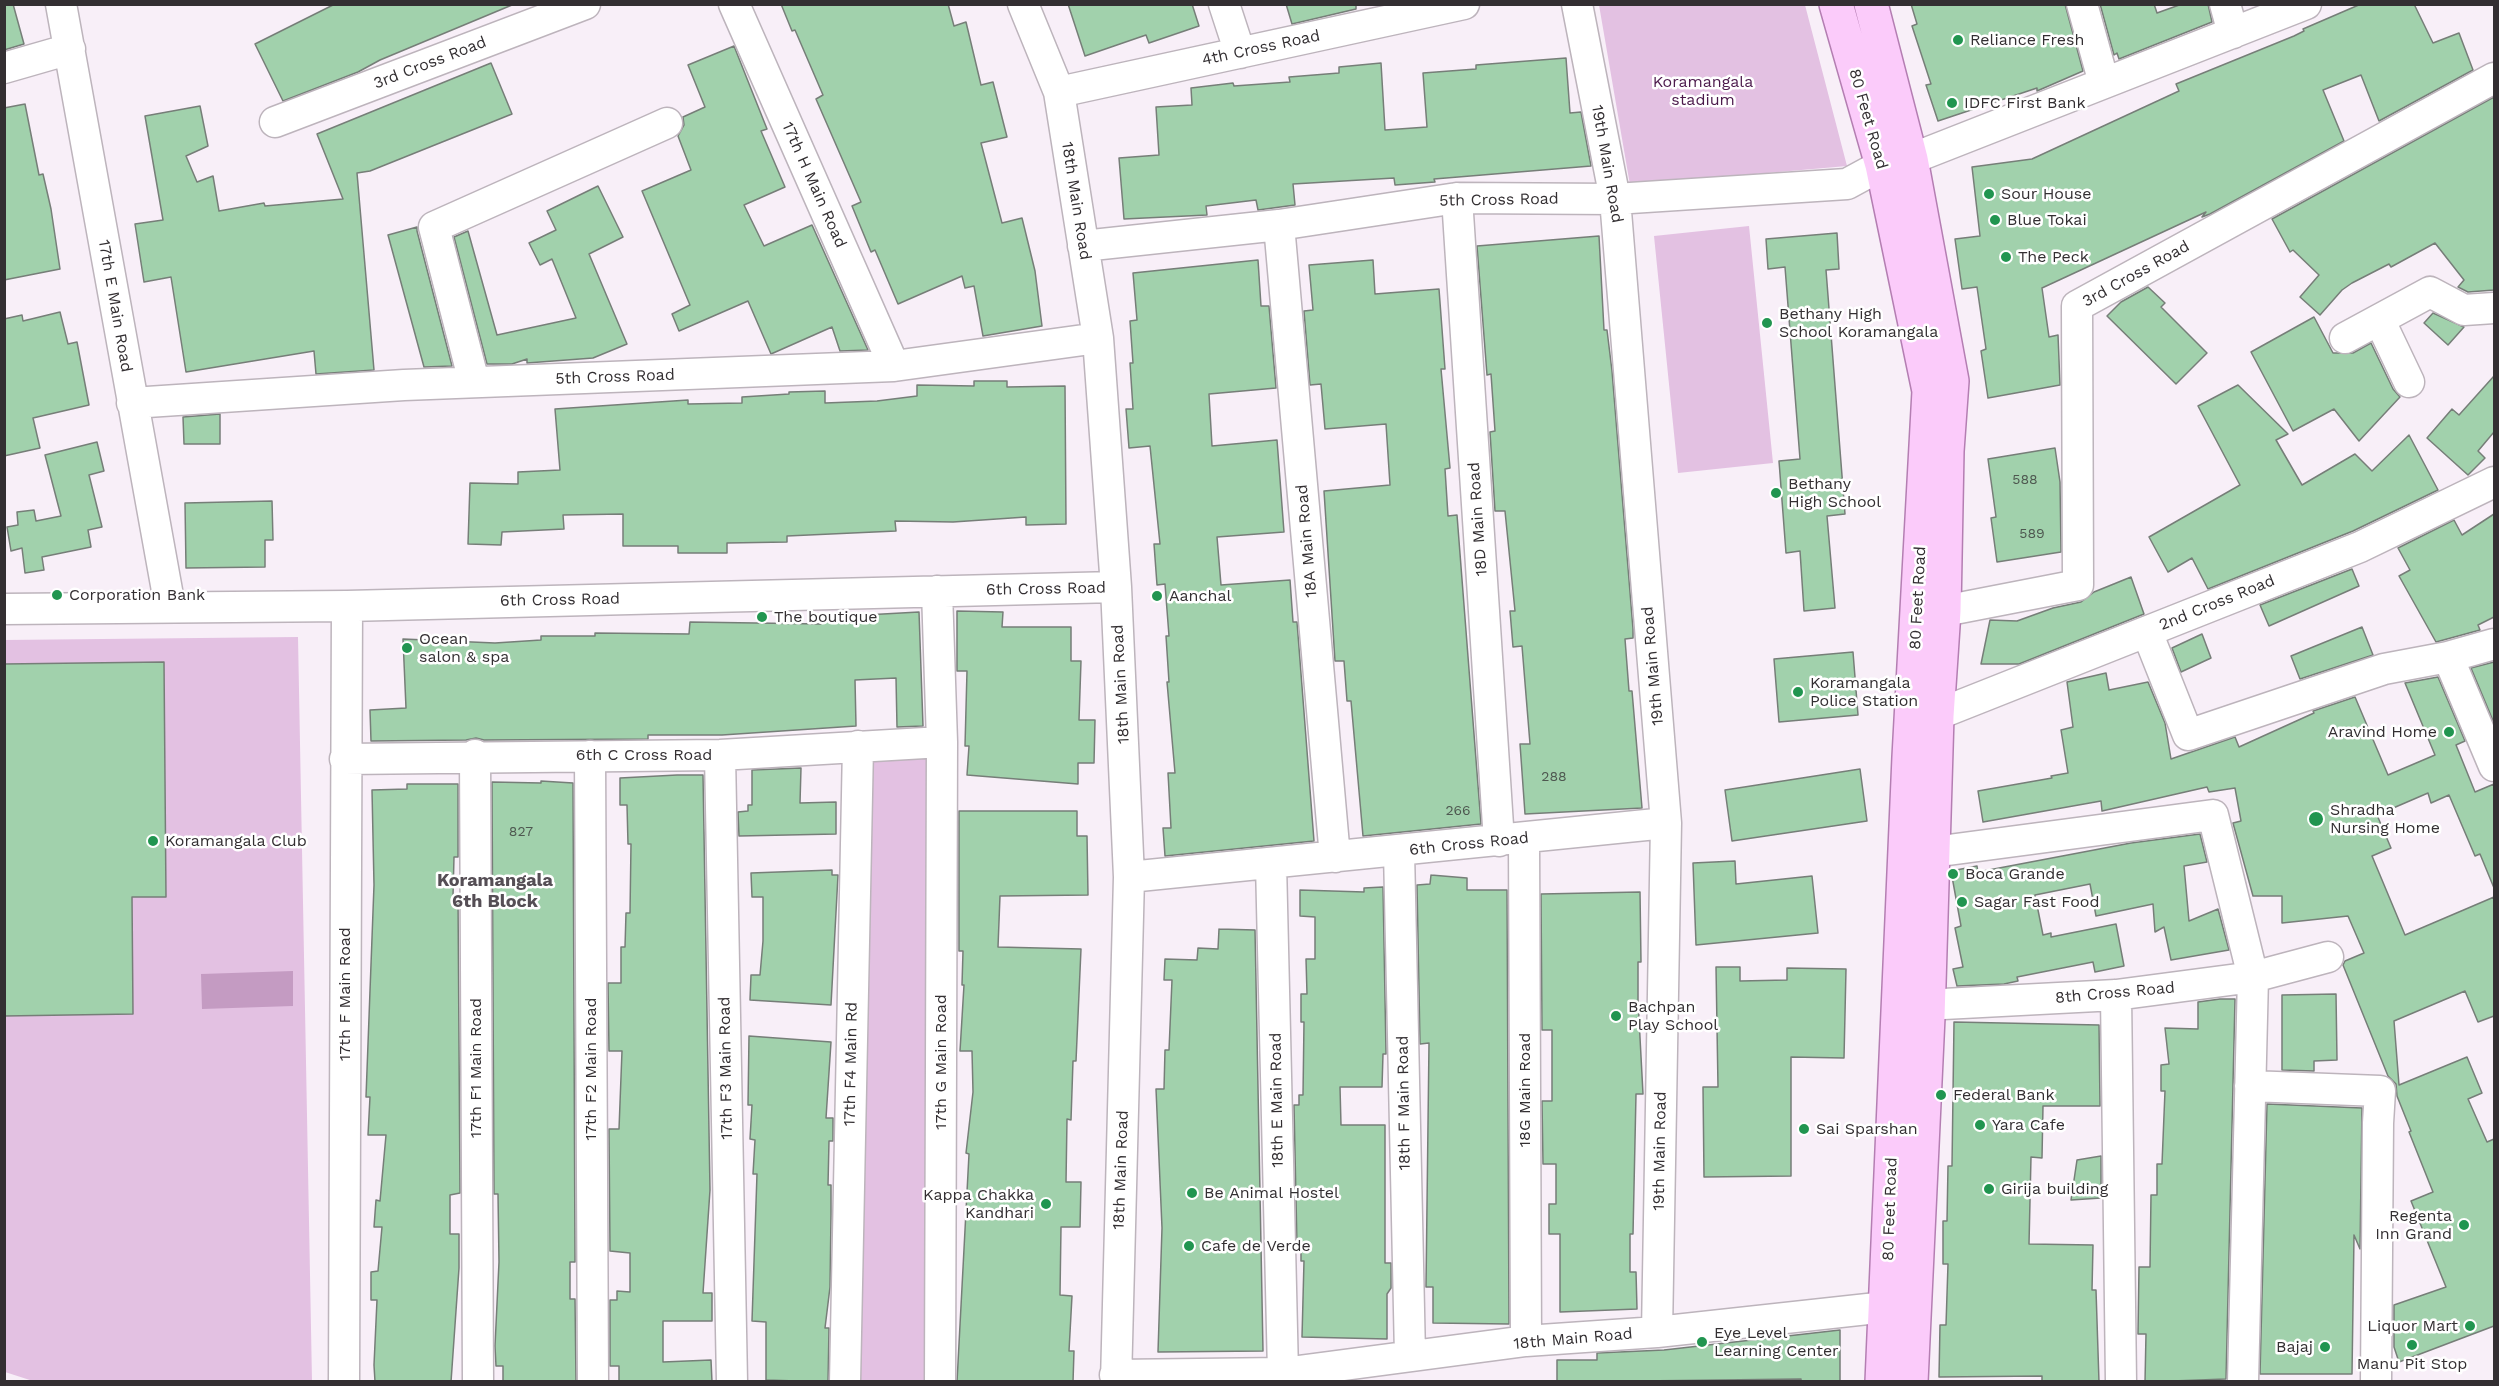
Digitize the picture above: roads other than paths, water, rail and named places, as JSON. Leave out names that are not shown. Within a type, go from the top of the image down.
[{"type":"main road","name":"80 Feet Road","points":[[1836,4],[1897,162],[1952,381],[1947,451],[1944,611],[1924,720],[1933,852],[1913,1006],[1886,1307],[1882,1382]]},
{"type":"main road","name":"80 Feet Road","points":[[1870,4],[1897,162],[1929,391],[1924,720],[1913,1006],[1911,1382]]},
{"type":"street","name":"17th E Main Road","points":[[61,4],[170,607]]},
{"type":"street","name":"3rd Cross Road","points":[[275,122],[585,4]]},
{"type":"street","name":"17th H Main Road","points":[[734,4],[894,366]]},
{"type":"street","name":"18th Main Road","points":[[1023,4],[1059,92],[1098,338],[1116,587],[1129,877],[1116,1378],[1283,1373],[1526,1341],[1657,1332],[1886,1307]]},
{"type":"street","points":[[1224,4],[1240,53]]},
{"type":"street","name":"4th Cross Road","points":[[1059,92],[1240,53],[1405,11],[1464,4]]},
{"type":"street","name":"19th Main Road","points":[[1577,4],[1615,199],[1666,823],[1657,1332]]},
{"type":"street","points":[[2082,4],[2104,83]]},
{"type":"street","points":[[2225,4],[2233,33]]},
{"type":"street","name":"5th Cross Road","points":[[1083,246],[1279,225],[1457,198],[1615,199],[1847,183],[2306,4]]},
{"type":"street","points":[[4,68],[70,49]]},
{"type":"street","name":"3rd Cross Road","points":[[1944,611],[2078,585],[2077,306],[2494,78]]},
{"type":"street","points":[[474,382],[434,227],[667,123]]},
{"type":"street","name":"18D Main Road","points":[[1457,198],[1511,840]]},
{"type":"street","name":"18A Main Road","points":[[1279,225],[1335,857]]},
{"type":"street","points":[[2345,338],[2430,292],[2464,310],[2494,308]]},
{"type":"street","points":[[2380,321],[2409,382]]},
{"type":"street","name":"5th Cross Road","points":[[132,403],[474,382],[894,366],[1098,338]]},
{"type":"street","name":"2nd Cross Road","points":[[1924,720],[2360,547],[2494,482]]},
{"type":"street","name":"6th Cross Road","points":[[4,609],[347,606],[1116,587]]},
{"type":"street","name":"17th G Main Road","points":[[937,591],[942,742],[940,1382]]},
{"type":"street","name":"17th F Main Road","points":[[344,1382],[347,606]]},
{"type":"street","points":[[2147,632],[2188,735],[2384,669],[2448,657],[2494,644]]},
{"type":"street","points":[[2448,657],[2494,766]]},
{"type":"street","name":"6th C Cross Road","points":[[345,759],[475,755],[720,755],[942,742]]},
{"type":"street","name":"17th F4 Main Rd","points":[[845,1382],[858,746]]},
{"type":"street","name":"17th F1 Main Road","points":[[475,755],[478,1382]]},
{"type":"street","name":"17th F3 Main Road","points":[[720,755],[732,1382]]},
{"type":"street","name":"17th F2 Main Road","points":[[590,756],[593,1382]]},
{"type":"street","points":[[1933,852],[2213,815],[2253,977],[2242,1382]]},
{"type":"street","name":"6th Cross Road","points":[[1129,877],[1666,823]]},
{"type":"street","name":"18G Main Road","points":[[1511,840],[1526,1341]]},
{"type":"street","name":"18th F Main Road","points":[[1399,851],[1410,1356]]},
{"type":"street","name":"18th E Main Road","points":[[1271,863],[1283,1373]]},
{"type":"street","name":"8th Cross Road","points":[[1913,1006],[2116,995],[2253,977],[2328,957]]},
{"type":"street","points":[[2116,995],[2121,1382]]},
{"type":"street","points":[[2250,1086],[2380,1091],[2376,1382]]},
{"type":"place","name":"Reliance Fresh","points":[[1958,40]]},
{"type":"place","name":"IDFC First Bank","points":[[1952,103]]},
{"type":"place","name":"Sour House","points":[[1989,194]]},
{"type":"place","name":"Blue Tokai","points":[[1995,220]]},
{"type":"place","name":"The Peck","points":[[2006,257]]},
{"type":"place","name":"Bethany High School Koramangala","points":[[1767,323]]},
{"type":"place","name":"Bethany High School","points":[[1776,493]]},
{"type":"place","name":"Corporation Bank","points":[[57,595]]},
{"type":"place","name":"Aanchal","points":[[1157,596]]},
{"type":"place","name":"The boutique","points":[[762,617]]},
{"type":"place","name":"Ocean salon & spa","points":[[407,648]]},
{"type":"place","name":"Koramangala Police Station","points":[[1798,692]]},
{"type":"place","name":"Aravind Home","points":[[2449,732]]},
{"type":"place","name":"Shradha Nursing Home","points":[[2316,819]]},
{"type":"place","name":"Koramangala Club","points":[[153,841]]},
{"type":"place","name":"Boca Grande","points":[[1953,874]]},
{"type":"place","name":"Sagar Fast Food","points":[[1962,902]]},
{"type":"place","name":"Bachpan Play School","points":[[1616,1016]]},
{"type":"place","name":"Federal Bank","points":[[1941,1095]]},
{"type":"place","name":"Yara Cafe","points":[[1980,1125]]},
{"type":"place","name":"Sai Sparshan","points":[[1804,1129]]},
{"type":"place","name":"Girija building","points":[[1989,1189]]},
{"type":"place","name":"Be Animal Hostel","points":[[1192,1193]]},
{"type":"place","name":"Kappa Chakka Kandhari","points":[[1046,1204]]},
{"type":"place","name":"Regenta Inn Grand","points":[[2464,1225]]},
{"type":"place","name":"Cafe de Verde","points":[[1189,1246]]},
{"type":"place","name":"Liquor Mart","points":[[2470,1326]]},
{"type":"place","name":"Eye Level Learning Center","points":[[1702,1342]]},
{"type":"place","name":"Manu Pit Stop","points":[[2412,1345]]},
{"type":"place","name":"Bajaj","points":[[2325,1347]]},
{"type":"district","name":"Koramangala 6th Block","points":[[495,891]]},
{"type":"park label","name":"Koramangala stadium","points":[[1703,91]]}]
